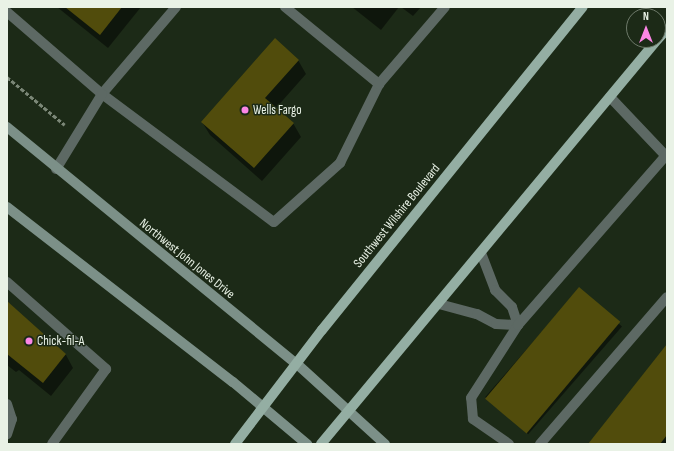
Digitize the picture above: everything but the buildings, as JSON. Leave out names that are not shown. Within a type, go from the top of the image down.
[{"type":"main road","name":"Southwest Wilshire Boulevard","points":[[235,444],[296,364],[582,7]]},
{"type":"main road","points":[[321,444],[651,48]]},
{"type":"main road","name":"Northwest John Jones Drive","points":[[7,127],[56,169],[296,364],[385,444]]},
{"type":"main road","points":[[7,207],[264,407],[307,444]]},
{"type":"lane","points":[[56,169],[102,94],[176,7]]},
{"type":"lane","points":[[285,7],[379,84]]},
{"type":"lane","points":[[7,12],[102,94],[274,222],[340,163],[379,84],[445,7]]},
{"type":"lane","points":[[509,444],[473,419],[471,398],[518,325],[667,156],[610,96]]},
{"type":"lane","points":[[481,253],[495,290],[512,306],[518,325]]},
{"type":"lane","points":[[7,282],[106,369],[52,444]]},
{"type":"lane","points":[[540,444],[667,297]]},
{"type":"lane","points":[[439,304],[477,314],[496,324],[518,325]]},
{"type":"lane","points":[[7,404],[12,419],[7,434]]},
{"type":"path","points":[[7,77],[76,135]]},
{"type":"place","name":"Wells Fargo","points":[[245,110]]},
{"type":"place","name":"Chick-fil-A","points":[[29,341]]}]
